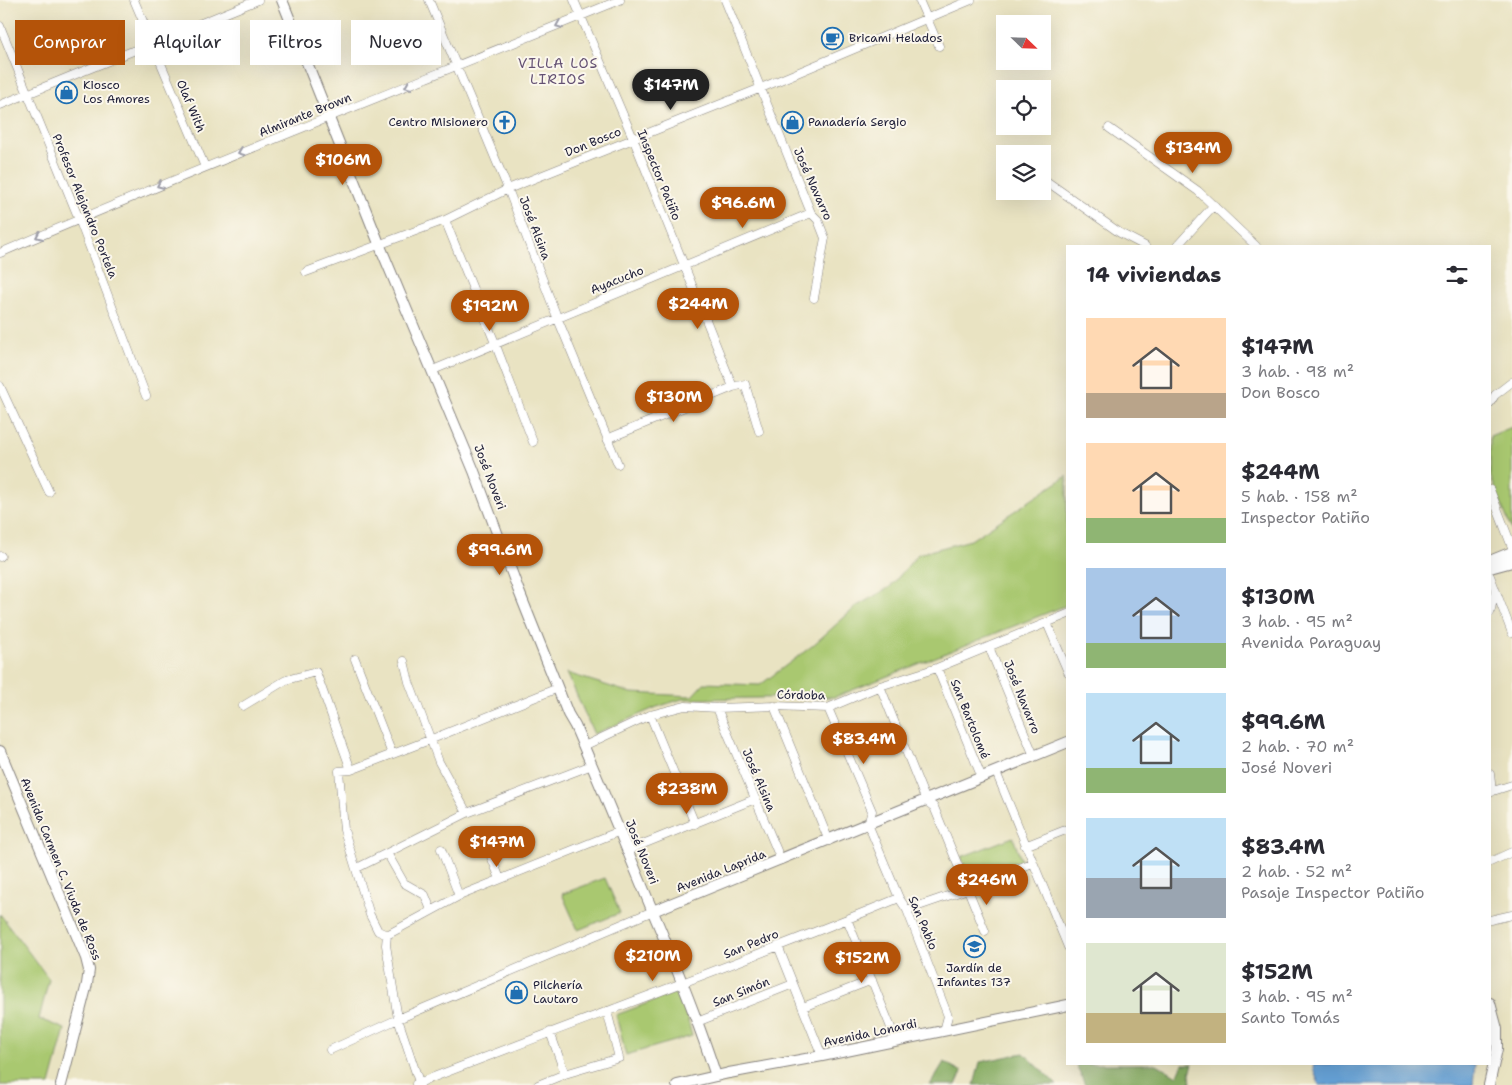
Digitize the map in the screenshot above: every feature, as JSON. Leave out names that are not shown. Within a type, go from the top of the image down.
[{"type":"street","name":"Olaf With","points":[[134,0],[142,20]]},
{"type":"street","points":[[210,20],[258,0]]},
{"type":"street","name":"José Noveri","points":[[282,0],[380,246],[474,471],[518,589],[568,714],[584,746],[683,983],[716,1076]]},
{"type":"street","name":"José Alsina","points":[[429,0],[508,189],[557,317],[618,464]]},
{"type":"street","name":"Inspector Patiño","points":[[574,0],[633,138],[733,387]]},
{"type":"street","name":"Almirante Brown","points":[[0,252],[205,166],[620,0]]},
{"type":"street","name":"José Navarro","points":[[725,0],[811,213],[818,220],[825,238],[814,298]]},
{"type":"street","points":[[919,0],[939,46]]},
{"type":"street","name":"Don Bosco","points":[[306,272],[380,246],[445,220],[508,189],[760,88],[971,0]]},
{"type":"street","name":"Profesor Alejandro Portela","points":[[0,26],[79,219],[146,396]]},
{"type":"street","points":[[0,105],[135,51]]},
{"type":"street","name":"Olaf With","points":[[161,65],[205,166]]},
{"type":"street","points":[[1110,128],[1198,191],[1255,245]]},
{"type":"street","points":[[1051,184],[1120,233],[1143,245]]},
{"type":"street","points":[[1178,245],[1214,205]]},
{"type":"street","name":"Ayacucho","points":[[433,370],[811,213]]},
{"type":"street","points":[[445,220],[533,442]]},
{"type":"street","points":[[1491,401],[1495,395],[1512,382]]},
{"type":"street","points":[[607,439],[733,387],[745,384],[759,431]]},
{"type":"street","points":[[1,392],[49,492]]},
{"type":"street","points":[[1491,493],[1512,547]]},
{"type":"street","points":[[1491,561],[1512,552]]},
{"type":"street","points":[[1491,568],[1512,562]]},
{"type":"street","points":[[1491,579],[1512,633]]},
{"type":"street","points":[[1491,609],[1495,591]]},
{"type":"street","name":"Córdoba","points":[[584,746],[650,716],[685,706],[717,708],[774,706],[828,708],[880,686],[937,668],[1066,615]]},
{"type":"street","points":[[1047,623],[1066,667]]},
{"type":"street","name":"José Navarro","points":[[989,647],[1034,756]]},
{"type":"street","points":[[355,658],[392,754]]},
{"type":"street","points":[[404,660],[409,682],[432,739],[439,762],[467,813]]},
{"type":"street","name":"San Bartolomé","points":[[937,668],[982,778]]},
{"type":"street","points":[[243,706],[286,680],[316,672],[351,770]]},
{"type":"street","points":[[880,686],[926,801],[934,807],[985,931]]},
{"type":"street","points":[[387,935],[378,931],[370,915],[344,830],[339,771],[351,770],[558,688]]},
{"type":"street","points":[[774,706],[829,841]]},
{"type":"street","name":"José Alsina","points":[[717,708],[780,860]]},
{"type":"street","points":[[828,708],[872,811],[868,824]]},
{"type":"street","points":[[650,716],[695,824]]},
{"type":"street","name":"Avenida Laprida","points":[[330,1050],[398,1018],[653,911],[829,841],[1066,743]]},
{"type":"street","name":"Avenida Carmen C. Viuda de Ross","points":[[0,751],[86,958],[88,970],[87,984],[61,1085]]},
{"type":"street","points":[[357,868],[467,813],[592,766]]},
{"type":"street","name":"San Bartolomé","points":[[996,772],[1066,942]]},
{"type":"street","points":[[1491,792],[1512,785]]},
{"type":"street","points":[[628,850],[755,799]]},
{"type":"street","name":"San Pablo","points":[[868,824],[900,898],[908,910],[948,1016],[944,1031]]},
{"type":"street","points":[[1025,846],[1066,830]]},
{"type":"street","points":[[387,935],[459,896],[620,831]]},
{"type":"street","points":[[487,846],[500,879]]},
{"type":"street","points":[[441,849],[459,896]]},
{"type":"street","points":[[387,852],[404,883],[425,895],[431,910]]},
{"type":"street","points":[[1491,862],[1512,852]]},
{"type":"street","points":[[908,910],[968,889],[1032,862]]},
{"type":"street","name":"San Pedro","points":[[418,1084],[900,898]]},
{"type":"street","points":[[1491,920],[1512,915]]},
{"type":"street","points":[[847,919],[896,1040]]},
{"type":"street","points":[[387,935],[386,945],[398,1018],[418,1084]]},
{"type":"street","points":[[778,946],[822,1056]]},
{"type":"street","points":[[803,1007],[872,980]]},
{"type":"street","name":"San Simón","points":[[697,1022],[793,984]]},
{"type":"street","name":"Avenida Lonardi","points":[[680,1085],[716,1076],[1066,1005]]},
{"type":"street","points":[[1490,1085],[1497,1049],[1497,1030],[1491,1007]]},
{"type":"street","points":[[538,1085],[565,1074],[619,1058],[607,1011]]},
{"type":"street","points":[[550,1032],[565,1074]]},
{"type":"green space","points":[[1512,427],[1512,531],[1491,478],[1491,436]]},
{"type":"green space","points":[[1066,477],[1066,605],[835,697],[682,699],[657,707],[594,734],[567,673],[631,693],[692,696],[704,683],[760,685],[812,646],[857,606],[890,587],[918,554],[971,540]]},
{"type":"green space","points":[[1013,837],[1021,860],[970,879],[961,857]]},
{"type":"green space","points":[[605,878],[620,913],[578,930],[562,894]]},
{"type":"green space","points":[[0,914],[49,979],[39,1019],[65,1029],[50,1085],[0,1085]]},
{"type":"green space","points":[[680,991],[692,1036],[626,1055],[616,1015]]},
{"type":"green space","points":[[1024,1053],[1057,1085],[974,1085],[980,1062]]},
{"type":"green space","points":[[944,1062],[962,1072],[956,1085],[930,1085]]},
{"type":"green space","points":[[1076,1065],[1159,1065],[1177,1076],[1182,1065],[1193,1065],[1190,1073],[1191,1085],[1085,1085]]},
{"type":"water","points":[[1314,1065],[1475,1065],[1473,1085],[1319,1085]]},
{"type":"place","name":"Bricami Helados","points":[[833,38]]},
{"type":"place","name":"Kiosco Los Amores","points":[[67,92]]},
{"type":"place","name":"Centro Misionero","points":[[504,122]]},
{"type":"place","name":"Panadería Sergio","points":[[792,122]]},
{"type":"place","name":"Jardín de Infantes 137","points":[[974,947]]},
{"type":"place","name":"Pilchería Lautaro","points":[[517,992]]},
{"type":"district","name":"VILLA LOS LIRIOS","points":[[558,72]]}]
